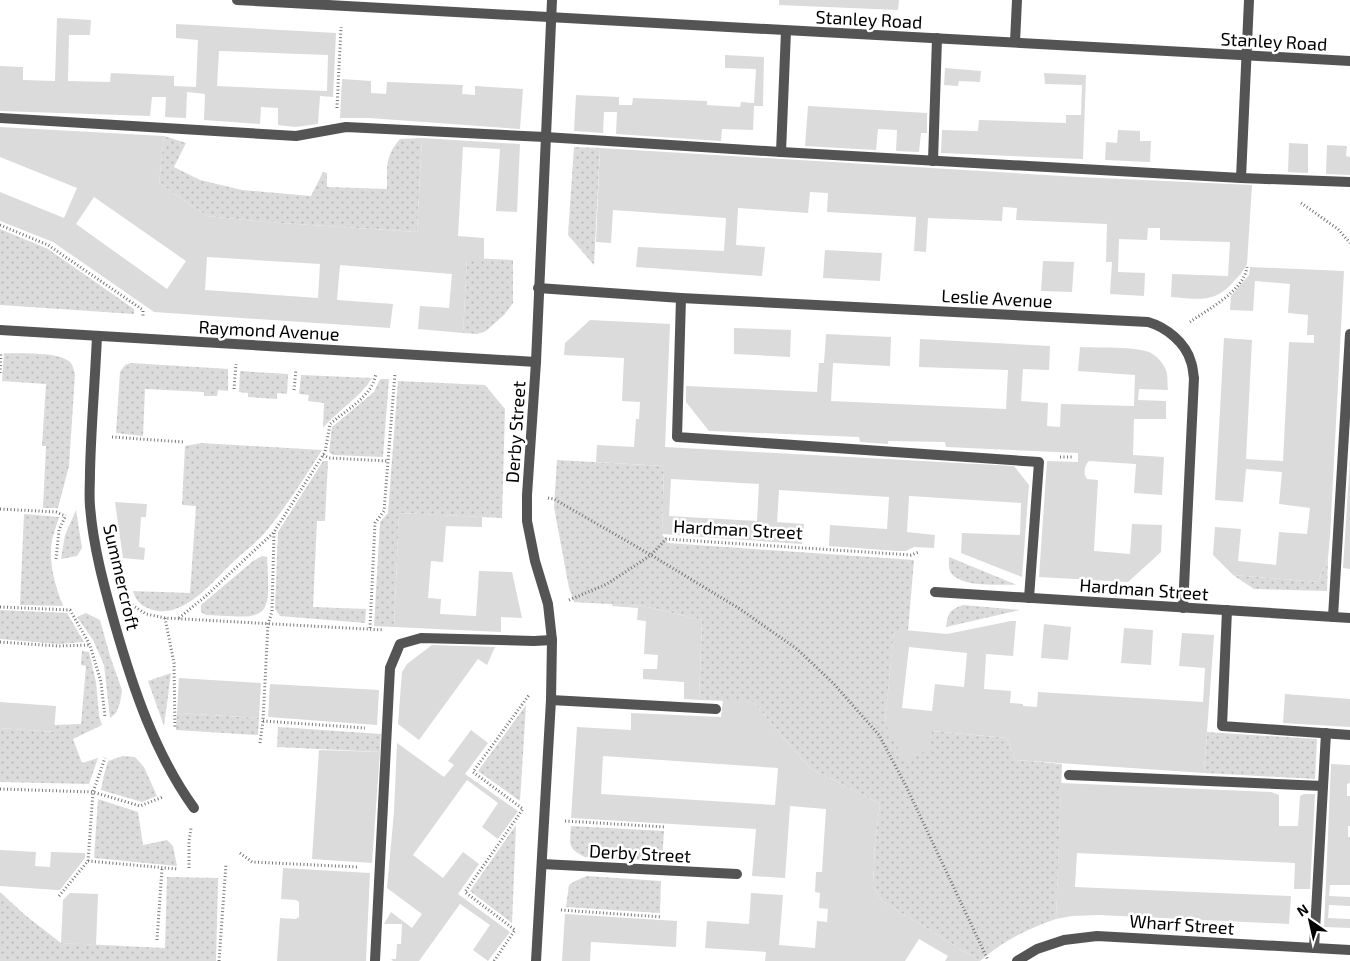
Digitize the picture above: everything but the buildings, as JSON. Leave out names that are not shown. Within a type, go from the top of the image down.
[{"type":"street","name":"Stanley Road","points":[[237,0],[362,3],[552,18],[1350,61]]},
{"type":"street","name":"Derby Street","points":[[536,961],[551,700],[552,640],[548,604],[527,522],[527,495],[536,362],[552,0]]},
{"type":"street","points":[[1015,42],[1017,0]]},
{"type":"street","points":[[1241,178],[1249,0]]},
{"type":"street","points":[[782,152],[786,31]]},
{"type":"street","points":[[933,161],[937,38]]},
{"type":"street","points":[[0,118],[296,136],[346,127],[1241,178],[1350,182]]},
{"type":"street","name":"Leslie Avenue","points":[[538,288],[681,298],[1148,322],[1167,332],[1182,344],[1191,361],[1194,378],[1183,608]]},
{"type":"street","points":[[681,298],[677,437],[1039,462],[1030,598]]},
{"type":"street","name":"Raymond Avenue","points":[[0,330],[536,362]]},
{"type":"street","points":[[1334,617],[1350,334]]},
{"type":"street","name":"Summercroft","points":[[97,336],[91,443],[90,506],[102,579],[124,655],[147,720],[181,790],[194,808]]},
{"type":"street","name":"Hardman Street","points":[[935,592],[1350,618]]},
{"type":"street","points":[[1227,610],[1222,726],[1350,735]]},
{"type":"street","points":[[375,961],[390,668],[400,644],[421,638],[552,640]]},
{"type":"street","points":[[551,700],[716,708]]},
{"type":"street","points":[[1314,948],[1326,733]]},
{"type":"street","points":[[1070,775],[1323,786]]},
{"type":"street","name":"Derby Street","points":[[542,864],[736,874]]},
{"type":"street","name":"Wharf Street","points":[[1017,961],[1037,949],[1064,940],[1097,936],[1350,950]]},
{"type":"path","points":[[336,129],[341,27]]},
{"type":"path","points":[[1298,201],[1338,229],[1350,244]]},
{"type":"path","points":[[0,225],[48,245],[143,310],[142,319]]},
{"type":"path","points":[[1190,322],[1228,297],[1246,274],[1247,268]]},
{"type":"path","points":[[0,373],[1,346]]},
{"type":"path","points":[[234,388],[236,363]]},
{"type":"path","points":[[294,390],[296,367]]},
{"type":"path","points":[[179,618],[207,595],[274,532],[326,452],[330,424],[370,390],[375,380],[376,372]]},
{"type":"path","points":[[370,628],[375,523],[384,511],[395,373]]},
{"type":"path","points":[[110,436],[184,442]]},
{"type":"path","points":[[323,455],[329,458],[388,461]]},
{"type":"path","points":[[527,495],[554,499],[651,555],[740,610],[797,649],[833,682],[879,735],[909,792],[988,960]]},
{"type":"path","points":[[0,510],[56,512],[66,516]]},
{"type":"path","points":[[56,559],[60,530],[70,510]]},
{"type":"path","points":[[260,743],[263,721],[268,624],[272,612],[274,532]]},
{"type":"path","name":"Hardman Street","points":[[651,555],[666,539],[911,556],[919,552]]},
{"type":"path","points":[[566,602],[607,584],[651,555]]},
{"type":"path","name":"Summercroft","points":[[130,603],[146,614],[164,618],[384,630],[400,644]]},
{"type":"path","points":[[0,607],[70,610],[90,645],[101,682],[106,717]]},
{"type":"path","points":[[164,618],[174,663],[175,735]]},
{"type":"path","points":[[0,642],[58,646],[90,645]]},
{"type":"path","points":[[494,961],[515,930],[465,892],[523,809],[473,772],[532,690]]},
{"type":"path","points":[[263,721],[388,730]]},
{"type":"path","points":[[59,896],[88,861],[93,792],[104,758]]},
{"type":"path","points":[[0,789],[93,792],[140,806]]},
{"type":"path","points":[[189,868],[189,841],[194,808]]},
{"type":"path","points":[[564,821],[665,827]]},
{"type":"path","points":[[240,854],[252,862],[381,868]]},
{"type":"path","points":[[88,861],[178,869]]},
{"type":"path","points":[[220,961],[226,864]]},
{"type":"path","points":[[157,940],[162,869]]},
{"type":"path","points":[[559,909],[662,917]]},
{"type":"shaded area","points":[[779,0],[899,0],[898,10],[779,5]]},
{"type":"shaded area","points":[[57,18],[91,20],[90,35],[69,35],[68,81],[110,82],[111,73],[174,76],[174,86],[196,87],[198,40],[176,38],[176,24],[336,33],[333,97],[320,96],[318,124],[295,127],[278,125],[278,108],[261,107],[260,124],[204,120],[205,94],[187,92],[186,118],[165,117],[166,97],[152,97],[150,116],[0,111],[0,66],[23,67],[23,80],[55,81]],"holes":[[[219,51],[328,55],[327,91],[217,86]]]},
{"type":"shaded area","points":[[725,55],[764,57],[763,106],[754,106],[753,130],[722,129],[721,141],[616,134],[617,112],[604,112],[603,133],[574,131],[576,95],[619,97],[619,105],[632,105],[633,98],[707,101],[707,105],[740,107],[741,102],[754,103],[756,69],[725,68]]},
{"type":"shaded area","points":[[945,68],[981,71],[980,82],[959,81],[958,86],[944,85]]},
{"type":"shaded area","points":[[1044,73],[1086,75],[1083,159],[941,153],[942,130],[978,131],[979,120],[1066,123],[1066,115],[1081,115],[1082,85],[1045,84]]},
{"type":"shaded area","points":[[342,79],[371,81],[371,93],[386,94],[387,82],[463,85],[462,94],[475,95],[475,86],[523,89],[520,129],[369,118],[340,118]]},
{"type":"shaded area","points":[[808,106],[927,113],[927,133],[921,133],[919,152],[896,151],[897,130],[878,129],[876,150],[805,146]]},
{"type":"shaded area","points":[[0,127],[164,136],[159,183],[207,216],[266,222],[417,232],[422,138],[520,144],[517,212],[496,211],[500,149],[463,147],[458,236],[484,238],[484,259],[467,259],[463,333],[418,329],[420,306],[449,308],[452,274],[340,265],[337,300],[393,304],[390,328],[154,312],[53,242],[0,221],[0,192],[64,218],[77,188],[0,157]],"holes":[[[94,197],[186,261],[167,289],[76,224]],[[207,257],[320,264],[318,298],[205,290]]]},
{"type":"shaded area","points":[[1118,130],[1140,131],[1140,141],[1151,141],[1150,162],[1105,160],[1106,142],[1117,143]]},
{"type":"shaded area","points":[[164,136],[186,143],[174,167],[200,180],[242,190],[311,196],[323,172],[327,173],[327,187],[387,189],[389,156],[395,145],[400,139],[422,138],[417,232],[266,222],[207,216],[159,183]]},
{"type":"shaded area","points":[[1289,143],[1308,144],[1308,173],[1288,172]]},
{"type":"shaded area","points":[[1327,145],[1347,146],[1346,156],[1350,157],[1350,175],[1326,174]]},
{"type":"shaded area","points":[[574,147],[600,148],[594,265],[568,235]]},
{"type":"shaded area","points":[[600,148],[1078,177],[1252,185],[1247,264],[1228,288],[1220,293],[1198,299],[1171,297],[1172,274],[1228,276],[1230,242],[1160,240],[1160,228],[1148,228],[1147,240],[1119,239],[1118,272],[1145,273],[1144,296],[1110,294],[1112,262],[1106,262],[1107,224],[1016,220],[1017,208],[1003,207],[1002,221],[928,218],[926,252],[914,251],[916,217],[827,212],[828,193],[810,192],[808,213],[738,208],[736,245],[765,247],[762,276],[636,267],[638,247],[724,251],[726,218],[613,210],[611,243],[596,242]]},
{"type":"shaded area","points":[[0,229],[48,249],[134,309],[134,314],[0,305]]},
{"type":"shaded area","points":[[825,250],[882,253],[880,281],[823,278]]},
{"type":"shaded area","points":[[467,258],[513,260],[513,303],[504,315],[486,331],[477,334],[463,333]]},
{"type":"shaded area","points":[[1043,261],[1074,262],[1072,292],[1041,291]]},
{"type":"shaded area","points":[[1250,267],[1344,271],[1330,537],[1328,557],[1318,582],[1233,575],[1213,555],[1215,527],[1241,529],[1238,561],[1276,565],[1279,532],[1307,534],[1310,508],[1279,504],[1282,472],[1246,469],[1243,502],[1215,500],[1224,338],[1252,340],[1246,459],[1283,461],[1289,342],[1314,343],[1314,335],[1307,335],[1308,315],[1288,313],[1290,284],[1255,281],[1253,311],[1230,310],[1231,296],[1249,275]]},
{"type":"shaded area","points":[[590,320],[670,324],[665,447],[1014,466],[1029,485],[1022,577],[961,553],[962,533],[1020,535],[1021,503],[909,496],[907,532],[935,535],[934,548],[914,547],[906,551],[829,546],[830,525],[887,529],[889,497],[779,490],[777,522],[804,524],[802,544],[662,534],[664,466],[596,462],[597,445],[634,447],[636,419],[639,419],[640,402],[622,401],[624,358],[564,355],[565,343]],"holes":[[[671,479],[759,484],[757,521],[669,516]]]},
{"type":"shaded area","points":[[734,328],[791,330],[790,357],[734,354]]},
{"type":"shaded area","points":[[826,334],[891,337],[890,366],[833,363],[831,401],[1006,409],[1008,370],[919,367],[920,339],[1050,346],[1049,370],[1023,369],[1021,401],[1048,403],[1047,426],[1060,427],[1061,404],[1134,406],[1135,375],[1078,371],[1080,347],[1136,349],[1151,353],[1165,368],[1168,390],[1139,389],[1138,400],[1166,401],[1166,419],[1134,419],[1133,455],[1164,457],[1162,495],[1134,493],[1136,464],[1089,461],[1085,472],[1087,479],[1098,480],[1094,551],[1130,554],[1132,524],[1162,525],[1161,552],[1128,582],[1039,577],[1047,461],[1078,462],[1078,453],[946,447],[945,442],[888,441],[888,444],[860,442],[859,437],[709,431],[686,402],[686,386],[817,392],[819,363],[824,363]]},
{"type":"shaded area","points":[[4,353],[49,355],[66,359],[73,367],[75,374],[69,466],[58,508],[43,508],[46,446],[42,446],[46,384],[2,381]]},
{"type":"shaded area","points":[[131,363],[228,369],[228,391],[218,390],[217,396],[204,396],[204,392],[145,389],[143,436],[116,433],[120,372],[125,365]]},
{"type":"shaded area","points":[[240,371],[288,374],[287,394],[277,393],[277,399],[248,397],[248,393],[239,392]]},
{"type":"shaded area","points":[[301,375],[372,378],[361,392],[323,428],[324,403],[308,401],[309,395],[299,394]]},
{"type":"shaded area","points":[[380,379],[389,379],[383,457],[333,455],[329,452],[332,427],[374,392]]},
{"type":"shaded area","points":[[398,381],[485,385],[505,409],[502,518],[399,513],[394,627],[374,626],[380,522],[388,513]]},
{"type":"shaded area","points":[[201,443],[322,450],[264,534],[205,590],[184,605],[173,610],[150,609],[139,602],[133,591],[190,593],[196,506],[182,505],[185,446]]},
{"type":"shaded area","points":[[1350,459],[1350,569],[1343,568]]},
{"type":"shaded area","points":[[557,460],[664,466],[662,534],[668,543],[914,560],[908,631],[894,630],[885,723],[931,731],[1007,738],[1015,760],[1062,764],[1056,919],[1016,936],[980,961],[882,901],[873,886],[875,843],[880,804],[810,768],[753,702],[699,700],[702,620],[643,606],[574,602],[569,588],[554,507]]},
{"type":"shaded area","points":[[323,461],[328,461],[325,521],[317,521],[313,607],[366,609],[365,623],[280,616],[275,609],[278,532]]},
{"type":"shaded area","points":[[115,502],[147,504],[146,517],[141,517],[139,547],[145,548],[144,560],[123,558]]},
{"type":"shaded area","points":[[76,510],[82,548],[77,556],[61,559],[65,535]]},
{"type":"shaded area","points":[[399,513],[482,517],[482,527],[446,526],[443,562],[431,561],[428,598],[441,599],[440,614],[476,616],[479,571],[512,572],[522,618],[501,617],[501,632],[394,627]]},
{"type":"shaded area","points":[[24,514],[59,517],[52,540],[51,557],[55,582],[63,606],[20,605]]},
{"type":"shaded area","points":[[262,556],[267,557],[268,594],[266,605],[261,612],[242,616],[206,615],[201,612],[201,605],[253,561]]},
{"type":"shaded area","points":[[949,557],[1017,585],[972,583],[956,578],[951,573],[949,567]]},
{"type":"shaded area","points":[[1328,557],[1327,591],[1254,589],[1233,575],[1318,582]]},
{"type":"shaded area","points":[[613,604],[643,606],[702,620],[699,700],[684,699],[684,682],[643,679],[643,669],[657,669],[658,655],[644,654],[646,621],[637,620],[638,608],[612,606]]},
{"type":"shaded area","points":[[963,605],[1020,610],[946,627],[950,613]]},
{"type":"shaded area","points":[[0,610],[67,613],[84,642],[58,644],[0,639]]},
{"type":"shaded area","points":[[86,613],[100,620],[122,690],[116,713],[110,718],[104,665],[93,640],[77,617]]},
{"type":"shaded area","points":[[1016,621],[1013,656],[986,654],[984,689],[1011,691],[1010,703],[1037,707],[1038,692],[1203,702],[1205,668],[1179,666],[1182,633],[1214,635],[1204,773],[1015,760],[1007,738],[932,731],[930,748],[906,763],[885,723],[894,629],[947,634]],"holes":[[[909,647],[967,653],[964,687],[935,684],[932,711],[902,708]]]},
{"type":"shaded area","points":[[1044,624],[1071,627],[1068,660],[1041,658]]},
{"type":"shaded area","points":[[1124,628],[1153,630],[1151,665],[1121,663]]},
{"type":"shaded area","points":[[432,645],[495,647],[487,665],[478,659],[419,740],[398,724],[402,672],[407,664]]},
{"type":"shaded area","points":[[82,651],[89,652],[96,682],[99,716],[102,725],[73,739],[82,763],[98,758],[89,784],[0,782],[0,728],[54,732],[54,725],[81,724],[86,666],[81,665]]},
{"type":"shaded area","points":[[171,673],[164,726],[148,681]]},
{"type":"shaded area","points":[[179,678],[261,683],[259,718],[177,713]]},
{"type":"shaded area","points":[[270,684],[379,690],[377,725],[268,717]]},
{"type":"shaded area","points":[[1285,694],[1350,699],[1350,727],[1283,723]]},
{"type":"shaded area","points":[[723,700],[753,702],[810,768],[880,804],[875,843],[873,886],[882,901],[980,961],[945,961],[948,956],[919,939],[905,961],[765,961],[766,952],[705,948],[707,921],[749,924],[751,893],[783,895],[779,945],[815,948],[817,921],[827,922],[828,909],[819,908],[820,893],[815,892],[816,872],[822,872],[826,809],[790,806],[785,878],[752,876],[756,829],[571,818],[577,727],[631,730],[631,713],[721,717]],"holes":[[[603,756],[778,768],[775,805],[601,794]]]},
{"type":"shaded area","points":[[0,702],[56,706],[54,732],[0,728]]},
{"type":"shaded area","points":[[526,705],[520,801],[478,771]]},
{"type":"shaded area","points":[[177,713],[259,718],[258,735],[176,730]]},
{"type":"shaded area","points":[[278,727],[381,734],[380,752],[277,747]]},
{"type":"shaded area","points":[[471,730],[488,743],[465,774],[518,811],[498,839],[482,827],[498,803],[467,780],[413,855],[443,878],[463,852],[479,864],[458,894],[510,932],[488,961],[473,950],[490,925],[460,904],[419,961],[393,961],[391,959],[396,959],[397,944],[401,944],[402,924],[384,924],[391,912],[412,928],[422,914],[387,888],[394,812],[397,743],[444,777],[454,765],[448,761]]},
{"type":"shaded area","points":[[1207,732],[1317,739],[1315,779],[1204,773]]},
{"type":"shaded area","points":[[319,750],[380,752],[372,863],[312,859]]},
{"type":"shaded area","points":[[123,756],[135,757],[144,767],[157,796],[142,802],[101,790],[108,761]]},
{"type":"shaded area","points":[[1331,764],[1350,765],[1350,783],[1347,784],[1347,796],[1350,796],[1348,837],[1350,837],[1350,885],[1330,885],[1329,896],[1350,897],[1350,906],[1329,905],[1328,918],[1350,919],[1350,928],[1324,927]]},
{"type":"shaded area","points":[[1061,783],[1271,792],[1279,795],[1279,826],[1298,826],[1300,796],[1315,794],[1310,889],[1294,889],[1295,863],[1077,853],[1075,887],[1291,896],[1289,924],[1099,915],[1072,916],[1056,919]]},
{"type":"shaded area","points":[[98,799],[138,812],[143,845],[167,840],[173,846],[177,866],[94,858]]},
{"type":"shaded area","points":[[516,825],[512,923],[470,891]]},
{"type":"shaded area","points":[[571,826],[664,831],[662,861],[585,857],[572,848],[570,838]]},
{"type":"shaded area","points":[[0,850],[36,852],[35,866],[50,867],[51,852],[85,853],[85,858],[60,890],[0,886]]},
{"type":"shaded area","points":[[283,868],[370,873],[366,961],[277,961],[280,918],[296,919],[299,917],[299,902],[281,899]]},
{"type":"shaded area","points":[[587,876],[661,881],[660,913],[566,907],[569,885]]},
{"type":"shaded area","points":[[167,877],[218,878],[216,961],[0,961],[0,892],[25,915],[61,943],[165,948]]},
{"type":"shaded area","points":[[70,893],[98,894],[96,945],[61,943],[63,900]]},
{"type":"shaded area","points":[[565,914],[677,921],[676,947],[591,942],[590,961],[562,961]]}]
